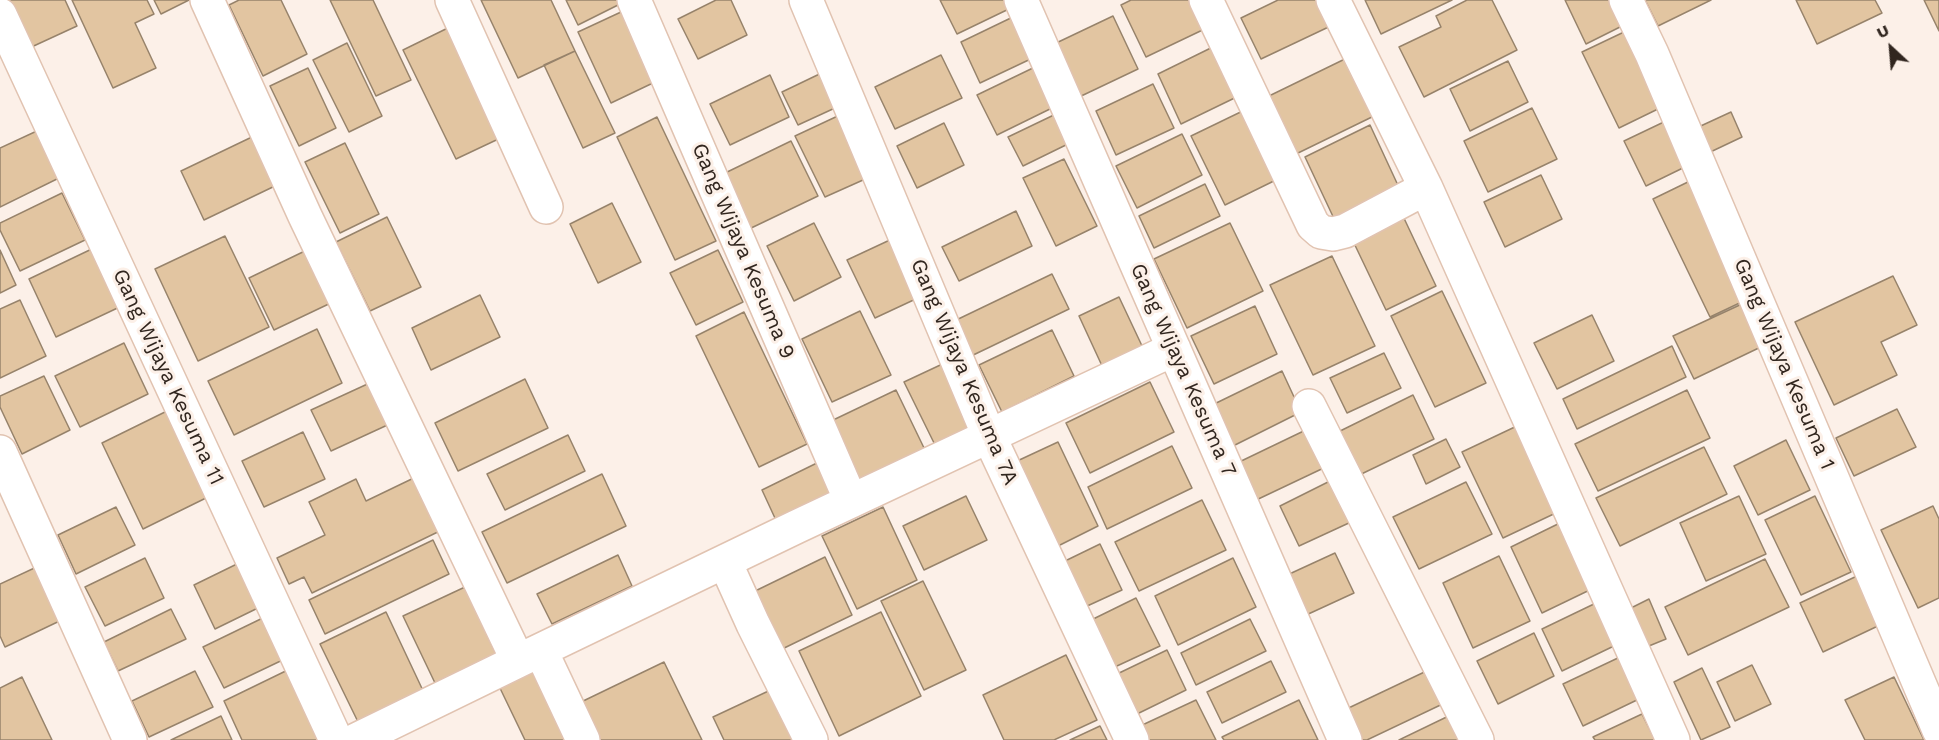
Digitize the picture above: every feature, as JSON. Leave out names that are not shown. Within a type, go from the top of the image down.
[{"type":"street","points":[[207,0],[305,216],[530,656],[583,740]]},
{"type":"street","points":[[452,0],[546,207]]},
{"type":"street","name":"Gang Wijaya Kesuma 9","points":[[634,0],[851,501]]},
{"type":"street","name":"Gang Wijaya Kesuma 7A","points":[[806,0],[989,436],[1132,740]]},
{"type":"street","name":"Gang Wijaya Kesuma 7","points":[[1021,0],[1345,740]]},
{"type":"street","points":[[1206,0],[1313,225],[1321,232],[1333,234],[1345,231],[1426,188]]},
{"type":"street","points":[[1333,0],[1426,188],[1672,740]]},
{"type":"street","name":"Gang Wijaya Kesuma 1","points":[[1626,0],[1652,54],[1939,730]]},
{"type":"street","name":"Gang Wijaya Kesuma 11","points":[[0,15],[336,740]]},
{"type":"street","points":[[356,740],[725,561],[1174,349]]},
{"type":"street","points":[[1309,406],[1477,740]]},
{"type":"street","points":[[0,452],[130,740]]},
{"type":"street","points":[[725,561],[753,624],[811,740]]},
{"type":"building","points":[[2,0],[65,0],[77,26],[25,50]]},
{"type":"building","points":[[72,0],[147,0],[154,14],[135,23],[156,68],[113,88]]},
{"type":"building","points":[[154,0],[189,0],[161,14]]},
{"type":"building","points":[[239,0],[281,0],[307,54],[263,76],[229,5]]},
{"type":"building","points":[[330,0],[373,0],[411,80],[376,96]]},
{"type":"building","points":[[481,0],[551,0],[575,51],[518,78]]},
{"type":"building","points":[[566,0],[618,0],[620,4],[578,25]]},
{"type":"building","points":[[716,0],[731,0],[747,35],[698,59],[678,19]]},
{"type":"building","points":[[940,0],[1010,0],[1013,7],[957,34]]},
{"type":"building","points":[[1131,0],[1201,0],[1213,25],[1146,57],[1121,5]]},
{"type":"building","points":[[1278,0],[1326,0],[1337,23],[1261,59],[1241,18]]},
{"type":"building","points":[[1365,0],[1452,0],[1381,34]]},
{"type":"building","points":[[1467,0],[1492,0],[1517,50],[1424,97],[1399,47],[1441,27],[1436,16]]},
{"type":"building","points":[[1565,0],[1612,0],[1624,25],[1586,44]]},
{"type":"building","points":[[1645,0],[1711,0],[1658,26]]},
{"type":"building","points":[[1796,0],[1875,0],[1882,13],[1817,44]]},
{"type":"building","points":[[1924,0],[1939,0],[1939,31]]},
{"type":"building","points":[[621,12],[655,82],[611,103],[578,32]]},
{"type":"building","points":[[1017,15],[1037,56],[980,83],[961,42]]},
{"type":"building","points":[[1113,16],[1138,69],[1077,98],[1052,45]]},
{"type":"building","points":[[456,24],[509,134],[456,159],[403,50]]},
{"type":"building","points":[[1624,32],[1660,108],[1619,128],[1582,52]]},
{"type":"building","points":[[1225,41],[1249,91],[1181,124],[1158,74]]},
{"type":"building","points":[[347,43],[382,116],[349,132],[313,60]]},
{"type":"building","points":[[575,51],[615,133],[583,148],[544,65]]},
{"type":"building","points":[[941,55],[962,98],[895,129],[875,87]]},
{"type":"building","points":[[1349,57],[1376,115],[1296,154],[1269,96]]},
{"type":"building","points":[[1508,61],[1528,102],[1470,131],[1450,89]]},
{"type":"building","points":[[1035,67],[1054,107],[997,135],[977,95]]},
{"type":"building","points":[[308,68],[336,128],[299,146],[270,86]]},
{"type":"building","points":[[832,68],[848,102],[798,125],[782,92]]},
{"type":"building","points":[[770,75],[789,117],[730,145],[710,104]]},
{"type":"building","points":[[1153,84],[1174,128],[1116,155],[1096,111]]},
{"type":"building","points":[[1253,106],[1286,175],[1225,205],[1191,136]]},
{"type":"building","points":[[1532,108],[1557,159],[1488,192],[1464,141]]},
{"type":"building","points":[[1731,112],[1742,137],[1704,155],[1692,130]]},
{"type":"building","points":[[1058,113],[1072,142],[1023,166],[1008,137]]},
{"type":"building","points":[[842,114],[872,176],[825,197],[795,136]]},
{"type":"building","points":[[657,117],[716,241],[675,260],[617,137]]},
{"type":"building","points":[[1668,120],[1689,165],[1646,186],[1624,141]]},
{"type":"building","points":[[944,123],[964,165],[917,188],[897,146]]},
{"type":"building","points":[[1370,125],[1402,194],[1337,225],[1305,157]]},
{"type":"building","points":[[39,130],[61,177],[0,207],[0,148]]},
{"type":"building","points":[[1182,134],[1202,175],[1137,208],[1116,166]]},
{"type":"building","points":[[254,136],[277,185],[204,220],[181,171]]},
{"type":"building","points":[[791,141],[818,196],[747,230],[721,175]]},
{"type":"building","points":[[345,143],[379,214],[340,233],[305,162]]},
{"type":"building","points":[[1064,159],[1097,226],[1056,246],[1023,178]]},
{"type":"building","points":[[1541,175],[1562,219],[1505,247],[1484,202]]},
{"type":"building","points":[[1692,180],[1748,299],[1710,317],[1653,199]]},
{"type":"building","points":[[1205,184],[1220,216],[1154,248],[1139,216]]},
{"type":"building","points":[[62,193],[85,240],[20,271],[0,230],[0,223]]},
{"type":"building","points":[[612,203],[641,262],[598,283],[570,224]]},
{"type":"building","points":[[1016,211],[1032,246],[959,281],[942,247]]},
{"type":"building","points":[[1402,214],[1436,286],[1386,310],[1352,239]]},
{"type":"building","points":[[387,217],[421,287],[370,311],[336,242]]},
{"type":"building","points":[[814,223],[841,277],[794,301],[767,246]]},
{"type":"building","points":[[1230,223],[1263,291],[1187,328],[1154,259]]},
{"type":"building","points":[[225,236],[269,327],[198,361],[155,269]]},
{"type":"building","points":[[892,239],[920,297],[875,318],[847,260]]},
{"type":"building","points":[[98,246],[126,304],[56,337],[29,279]]},
{"type":"building","points":[[309,249],[335,301],[274,330],[249,278]]},
{"type":"building","points":[[0,250],[16,285],[0,293]]},
{"type":"building","points":[[718,250],[743,302],[696,325],[670,273]]},
{"type":"building","points":[[1332,256],[1375,346],[1313,375],[1270,285]]},
{"type":"building","points":[[1052,274],[1069,309],[967,358],[950,323]]},
{"type":"building","points":[[1893,276],[1917,325],[1881,342],[1897,375],[1834,405],[1795,322]]},
{"type":"building","points":[[1442,291],[1486,383],[1435,407],[1391,316]]},
{"type":"building","points":[[480,295],[500,337],[431,370],[412,328]]},
{"type":"building","points":[[1119,297],[1143,348],[1103,368],[1079,316]]},
{"type":"building","points":[[20,300],[46,356],[0,378],[0,309]]},
{"type":"building","points":[[1744,303],[1765,345],[1694,379],[1673,336]]},
{"type":"building","points":[[1255,306],[1277,354],[1214,384],[1191,336]]},
{"type":"building","points":[[860,311],[891,375],[832,402],[802,339]]},
{"type":"building","points":[[744,312],[807,444],[759,467],[696,336]]},
{"type":"building","points":[[1592,315],[1614,361],[1557,389],[1534,343]]},
{"type":"building","points":[[317,329],[342,383],[234,435],[208,381]]},
{"type":"building","points":[[1052,330],[1074,376],[1002,412],[979,365]]},
{"type":"building","points":[[124,343],[148,394],[80,427],[55,376]]},
{"type":"building","points":[[1672,346],[1686,377],[1577,429],[1563,399]]},
{"type":"building","points":[[1384,353],[1401,388],[1347,413],[1330,378]]},
{"type":"building","points":[[951,360],[983,426],[937,449],[904,382]]},
{"type":"building","points":[[1282,371],[1301,412],[1225,450],[1206,408]]},
{"type":"building","points":[[44,376],[70,430],[22,454],[0,407],[0,396]]},
{"type":"building","points":[[525,379],[548,428],[458,471],[435,423]]},
{"type":"building","points":[[374,381],[394,422],[331,451],[311,410]]},
{"type":"building","points":[[1150,382],[1174,432],[1090,473],[1066,423]]},
{"type":"building","points":[[896,390],[925,450],[858,483],[829,422]]},
{"type":"building","points":[[1687,390],[1710,438],[1598,491],[1575,444]]},
{"type":"building","points":[[1413,395],[1434,439],[1351,479],[1330,436]]},
{"type":"building","points":[[1897,409],[1916,447],[1854,476],[1836,438]]},
{"type":"building","points":[[167,411],[208,497],[143,529],[102,443]]},
{"type":"building","points":[[1519,425],[1560,511],[1503,538],[1462,452]]},
{"type":"building","points":[[1312,427],[1330,465],[1252,502],[1235,464]]},
{"type":"building","points":[[303,432],[325,479],[264,507],[242,461]]},
{"type":"building","points":[[568,435],[585,471],[505,510],[487,474]]},
{"type":"building","points":[[1446,439],[1460,467],[1426,484],[1413,455]]},
{"type":"building","points":[[1786,440],[1810,490],[1758,515],[1734,466]]},
{"type":"building","points":[[1058,442],[1098,526],[1056,547],[1015,462]]},
{"type":"building","points":[[1172,446],[1192,488],[1107,529],[1088,487]]},
{"type":"building","points":[[1704,447],[1727,494],[1620,546],[1596,498]]},
{"type":"building","points":[[821,461],[840,501],[780,529],[762,490]]},
{"type":"building","points":[[602,474],[626,526],[507,583],[482,532]]},
{"type":"building","points":[[420,475],[446,528],[312,593],[304,577],[289,584],[277,558],[325,535],[309,502],[356,479],[366,501]]},
{"type":"building","points":[[1332,480],[1351,522],[1299,546],[1280,506]]},
{"type":"building","points":[[1466,482],[1492,534],[1419,569],[1393,517]]},
{"type":"building","points":[[966,496],[987,540],[924,570],[903,526]]},
{"type":"building","points":[[1739,496],[1766,554],[1706,581],[1680,523]]},
{"type":"building","points":[[1815,496],[1851,572],[1801,595],[1765,520]]},
{"type":"building","points":[[1202,500],[1226,550],[1139,591],[1115,542]]},
{"type":"building","points":[[1933,506],[1939,519],[1939,598],[1918,608],[1881,530]]},
{"type":"building","points":[[116,507],[135,545],[76,574],[58,535]]},
{"type":"building","points":[[883,507],[917,580],[857,609],[822,536]]},
{"type":"building","points":[[1566,520],[1598,586],[1542,613],[1511,547]]},
{"type":"building","points":[[433,540],[449,574],[325,634],[309,600]]},
{"type":"building","points":[[1100,544],[1122,590],[1085,607],[1063,562]]},
{"type":"building","points":[[1335,553],[1354,593],[1304,616],[1285,576]]},
{"type":"building","points":[[618,555],[632,586],[552,624],[537,594]]},
{"type":"building","points":[[1499,556],[1530,621],[1473,648],[1443,583]]},
{"type":"building","points":[[825,557],[852,615],[776,652],[749,594]]},
{"type":"building","points":[[145,558],[164,598],[105,626],[85,587]]},
{"type":"building","points":[[1233,558],[1256,607],[1178,645],[1155,596]]},
{"type":"building","points":[[1765,559],[1789,607],[1688,655],[1665,607]]},
{"type":"building","points":[[241,562],[262,606],[215,629],[194,585]]},
{"type":"building","points":[[43,564],[68,617],[5,647],[0,636],[0,584]]},
{"type":"building","points":[[1857,576],[1880,625],[1823,652],[1800,603]]},
{"type":"building","points":[[923,581],[966,670],[924,690],[881,601]]},
{"type":"building","points":[[465,587],[496,654],[435,683],[403,616]]},
{"type":"building","points":[[1136,598],[1160,646],[1104,672],[1081,625]]},
{"type":"building","points":[[1649,599],[1666,639],[1644,648],[1627,610]]},
{"type":"building","points":[[1596,603],[1616,645],[1562,671],[1542,629]]},
{"type":"building","points":[[171,609],[186,639],[118,671],[104,642]]},
{"type":"building","points":[[386,612],[426,697],[361,728],[320,644]]},
{"type":"building","points":[[881,612],[921,696],[839,736],[799,651]]},
{"type":"building","points":[[271,614],[291,656],[224,688],[203,647]]},
{"type":"building","points":[[1250,619],[1266,651],[1196,685],[1181,653]]},
{"type":"building","points":[[1534,633],[1554,676],[1498,704],[1477,661]]},
{"type":"building","points":[[1167,650],[1186,690],[1135,715],[1115,675]]},
{"type":"building","points":[[1066,655],[1097,720],[1054,740],[1004,740],[983,695]]},
{"type":"building","points":[[1620,657],[1639,699],[1583,726],[1563,684]]},
{"type":"building","points":[[1271,661],[1286,692],[1222,723],[1207,692]]},
{"type":"building","points":[[664,662],[702,740],[596,740],[579,703]]},
{"type":"building","points":[[1752,665],[1771,704],[1735,721],[1717,682]]},
{"type":"building","points":[[296,666],[331,740],[242,740],[224,701]]},
{"type":"building","points":[[535,666],[570,740],[525,740],[498,684]]},
{"type":"building","points":[[1435,667],[1451,700],[1367,740],[1351,740],[1338,713]]},
{"type":"building","points":[[1702,668],[1730,727],[1701,740],[1674,682]]},
{"type":"building","points":[[195,671],[213,707],[149,737],[132,701]]},
{"type":"building","points":[[22,677],[52,740],[0,740],[0,688]]},
{"type":"building","points":[[1894,677],[1924,740],[1865,740],[1845,700]]},
{"type":"building","points":[[777,687],[803,740],[724,740],[713,717]]},
{"type":"building","points":[[1196,700],[1216,740],[1145,740],[1138,727]]},
{"type":"building","points":[[1299,700],[1318,740],[1224,740],[1222,737]]},
{"type":"building","points":[[1459,711],[1473,740],[1399,740]]},
{"type":"building","points":[[1642,714],[1655,740],[1595,740],[1593,737]]},
{"type":"building","points":[[221,716],[232,740],[171,740]]},
{"type":"building","points":[[1100,726],[1107,740],[1070,740]]}]
